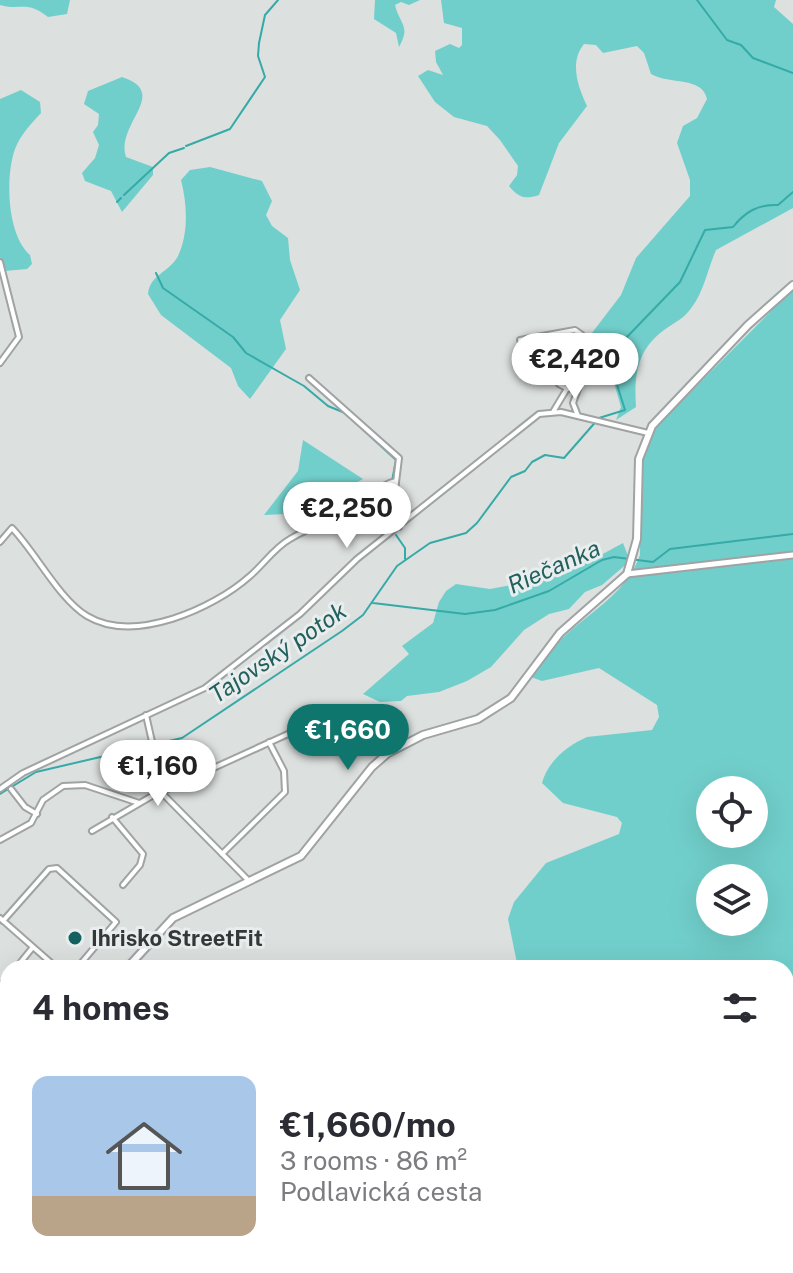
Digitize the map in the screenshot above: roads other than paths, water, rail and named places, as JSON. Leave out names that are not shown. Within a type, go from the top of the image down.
[{"type":"main road","points":[[134,960],[173,918],[287,865],[306,851],[361,780],[388,753],[409,741],[478,719],[505,704],[560,633],[627,574],[634,560],[638,469],[648,433],[664,411],[702,378],[748,325],[793,285]]},
{"type":"street","points":[[0,262],[19,337],[0,363]]},
{"type":"street","points":[[520,340],[571,330],[581,333],[578,367],[553,412]]},
{"type":"street","points":[[578,416],[573,403],[591,353]]},
{"type":"street","points":[[550,368],[559,384],[568,389]]},
{"type":"street","points":[[309,378],[397,456],[400,462],[394,481],[393,507],[399,527]]},
{"type":"street","points":[[0,789],[23,773],[187,698],[213,683],[300,614],[340,573],[533,417],[553,412],[648,433]]},
{"type":"street","points":[[0,542],[12,528],[78,609],[106,623],[146,627],[171,620],[229,590],[290,539],[357,507],[394,481]]},
{"type":"street","points":[[627,574],[793,555]]},
{"type":"street","points":[[146,715],[162,791],[249,882]]},
{"type":"street","points":[[92,831],[162,791],[299,729]]},
{"type":"street","points":[[222,854],[285,792],[284,771],[269,742]]},
{"type":"street","points":[[0,840],[26,827],[48,796],[68,785],[91,786],[139,803]]},
{"type":"street","points":[[11,789],[25,807],[37,814]]},
{"type":"street","points":[[112,817],[143,854],[140,865],[123,885]]},
{"type":"street","points":[[48,960],[2,920],[49,869],[57,868],[116,922],[84,960]]},
{"type":"street","points":[[22,960],[33,947]]},
{"type":"waterway","points":[[186,146],[230,129],[265,77],[258,56],[259,43],[265,15],[278,0]]},
{"type":"waterway","points":[[697,0],[727,40],[741,45],[753,58],[793,73]]},
{"type":"waterway","points":[[124,195],[169,153],[184,148]]},
{"type":"waterway","name":"Tajovský potok","points":[[0,794],[36,772],[182,738],[342,631],[363,615],[397,566],[430,543],[466,533],[511,477],[525,471],[532,462],[545,455],[564,458],[599,418],[625,410],[614,375],[624,340],[680,282],[705,230],[733,227],[752,210],[778,205],[793,192]]},
{"type":"waterway","points":[[117,202],[121,198]]},
{"type":"waterway","points":[[156,273],[163,288],[233,337],[246,353],[304,386],[328,406],[345,413],[396,460],[388,502]]},
{"type":"waterway","name":"Riečanka","points":[[373,603],[465,614],[495,610],[549,591],[602,560],[614,557],[653,562],[670,549],[793,534]]},
{"type":"waterway","points":[[396,535],[405,548],[405,559]]},
{"type":"place","name":"Ihrisko StreetFit","points":[[75,938]]}]
